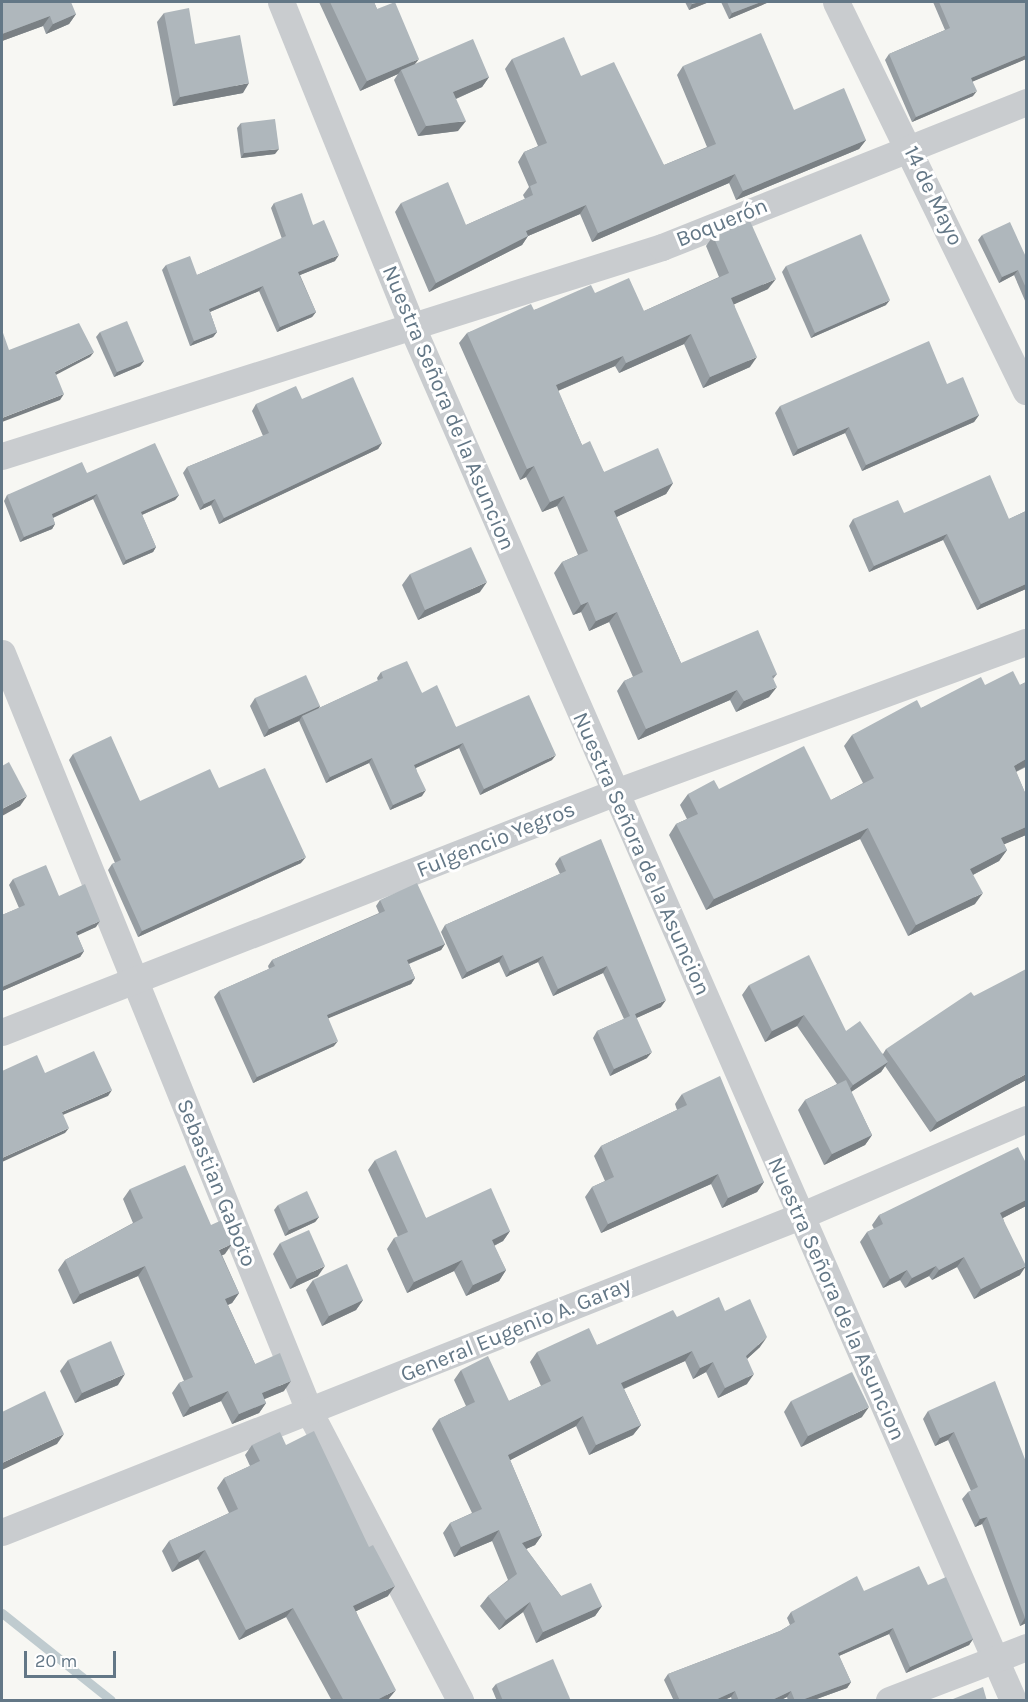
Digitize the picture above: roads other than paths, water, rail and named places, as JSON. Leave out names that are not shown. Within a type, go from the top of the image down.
[{"type":"street","name":"Nuestra Señora de la Asuncion","points":[[281,2],[412,327],[613,793],[1013,1701]]},
{"type":"street","name":"14 de Mayo","points":[[836,2],[910,147],[1026,392]]},
{"type":"street","name":"Boquerón","points":[[2,456],[662,247],[1026,102]]},
{"type":"street","name":"Fulgencio Yegros","points":[[2,1032],[613,793],[1026,642]]},
{"type":"street","name":"Sebastian Gaboto","points":[[2,653],[310,1413],[460,1701]]},
{"type":"street","name":"General Eugenio A. Garay","points":[[2,1532],[310,1413],[800,1216],[1026,1119]]},
{"type":"street","points":[[889,1701],[1026,1647]]},
{"type":"waterway","points":[[2,1613],[111,1700]]}]
